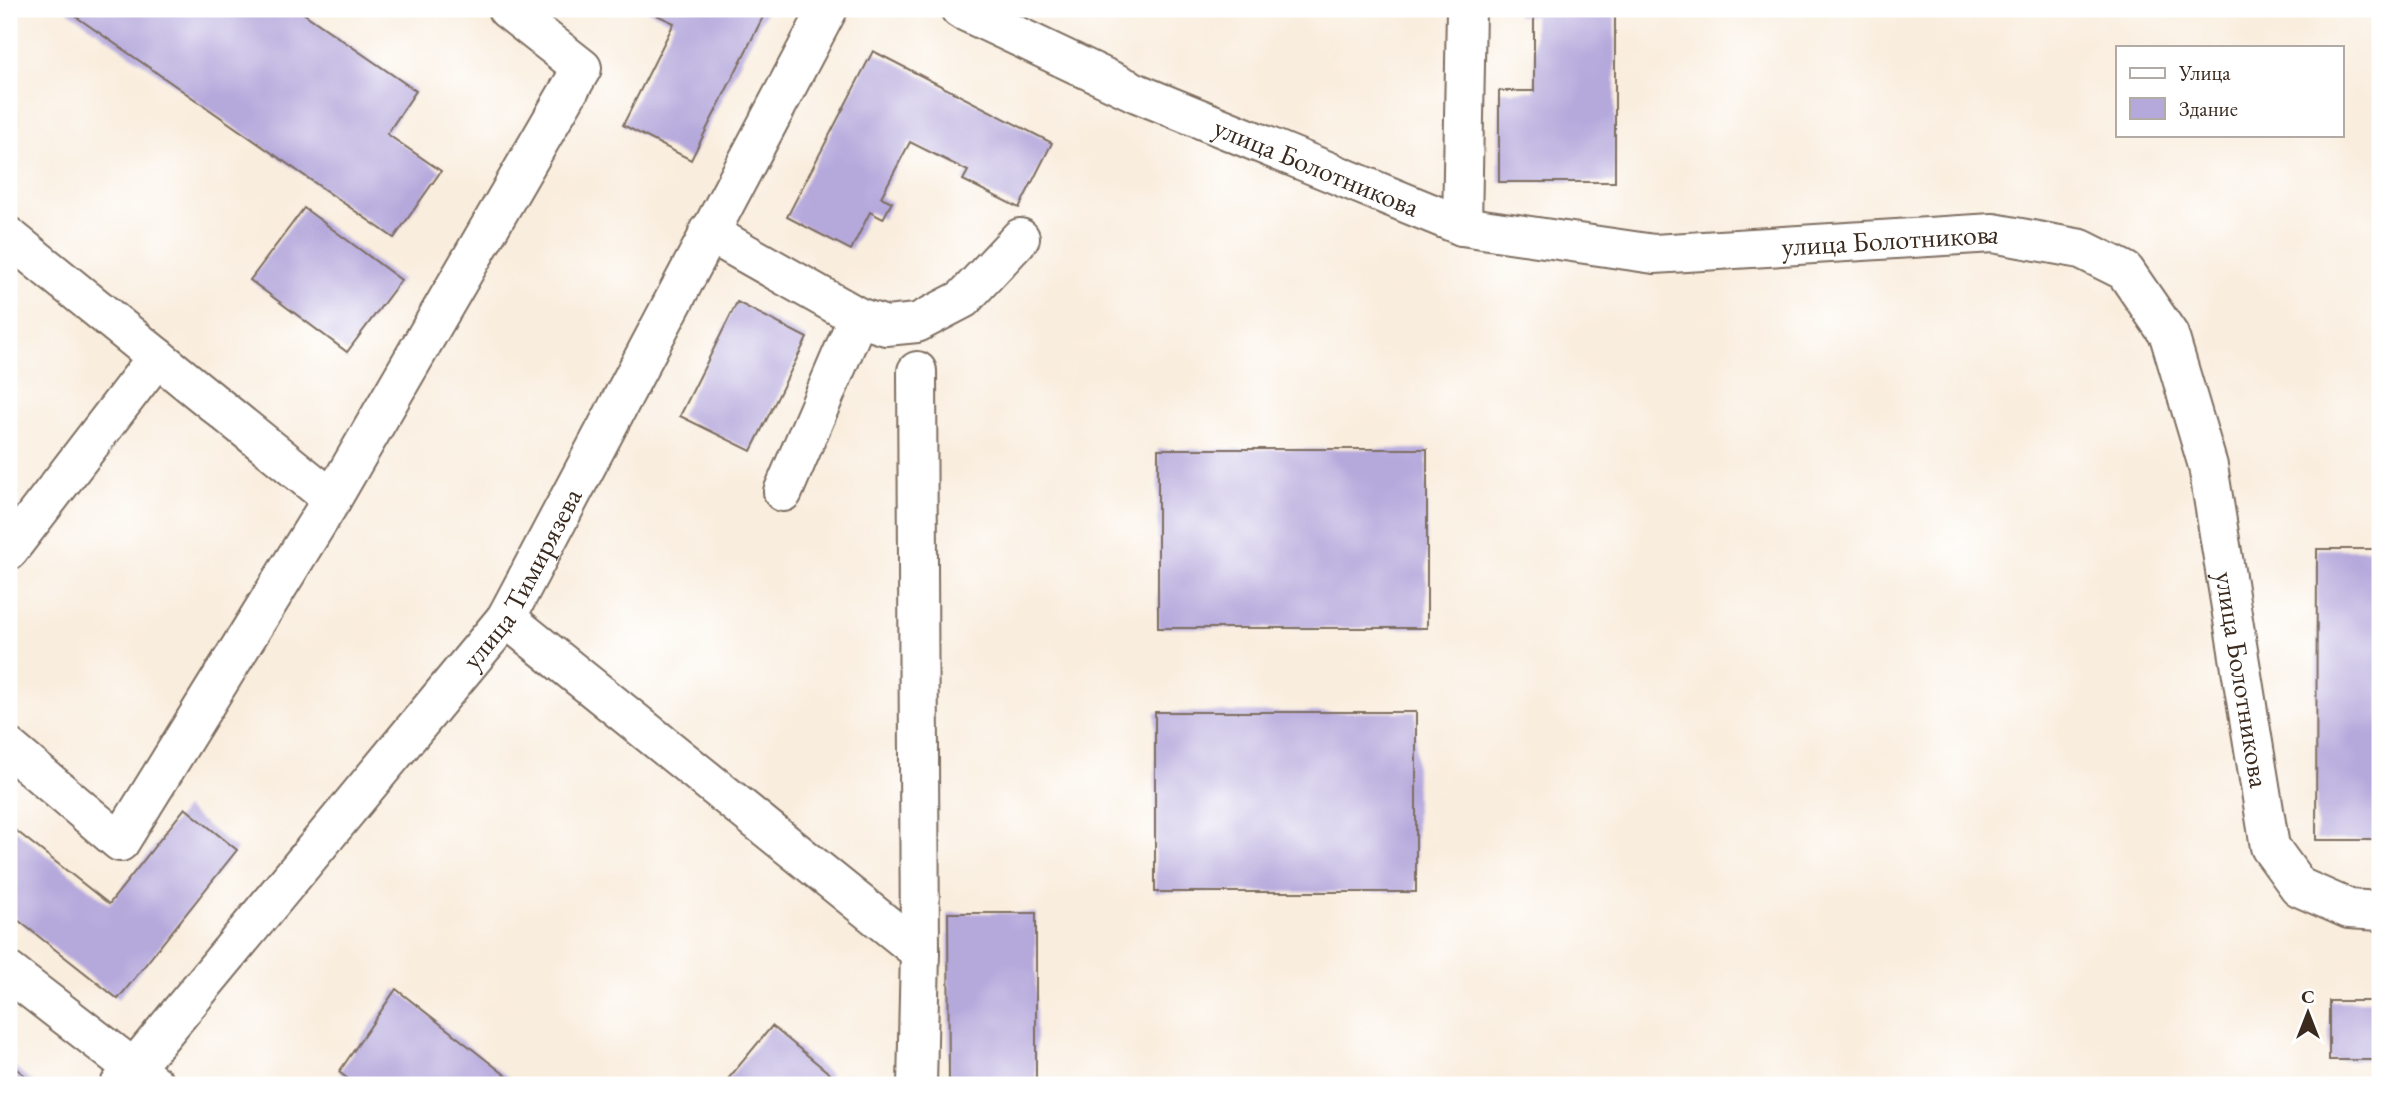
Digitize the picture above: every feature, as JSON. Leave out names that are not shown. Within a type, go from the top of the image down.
[{"type":"street","points":[[11,755],[120,842],[332,499],[582,68],[508,9]]},
{"type":"street","name":"улица Тимирязева","points":[[136,1079],[506,618],[828,9]]},
{"type":"street","name":"улица Болотникова","points":[[960,9],[1137,93],[1462,226],[1654,254],[1993,233],[2081,249],[2125,271],[2169,335],[2208,466],[2270,848],[2299,887],[2349,909],[2380,911]]},
{"type":"street","points":[[1462,226],[1466,9]]},
{"type":"street","points":[[708,232],[858,317],[886,326],[918,323],[963,299],[1020,238]]},
{"type":"street","points":[[9,237],[332,499]]},
{"type":"street","points":[[783,492],[858,317]]},
{"type":"street","points":[[9,550],[157,357]]},
{"type":"street","points":[[917,371],[920,952],[917,1085]]},
{"type":"street","points":[[506,618],[920,952]]},
{"type":"street","points":[[9,972],[136,1079]]},
{"type":"building","points":[[65,9],[306,9],[303,13],[416,91],[387,134],[441,171],[394,238]]},
{"type":"building","points":[[644,9],[767,9],[691,160],[623,125],[674,23]]},
{"type":"building","points":[[1517,9],[1615,9],[1615,182],[1499,182],[1499,91],[1534,91],[1534,16],[1517,16]]},
{"type":"building","points":[[873,51],[1052,143],[1019,208],[963,180],[968,171],[910,142],[881,197],[892,202],[883,219],[870,212],[851,250],[787,217]]},
{"type":"building","points":[[304,208],[401,280],[347,352],[250,280]]},
{"type":"building","points":[[737,302],[807,338],[751,451],[680,416]]},
{"type":"building","points":[[1158,449],[1427,449],[1427,628],[1158,628]]},
{"type":"building","points":[[2317,549],[2380,549],[2380,840],[2316,840]]},
{"type":"building","points":[[1155,712],[1416,712],[1416,892],[1155,892]]},
{"type":"building","points":[[185,808],[237,850],[118,999],[9,913],[9,825],[109,904]]},
{"type":"building","points":[[948,913],[1036,913],[1036,1085],[949,1085]]},
{"type":"building","points":[[396,989],[518,1085],[386,1085],[379,1080],[376,1085],[356,1085],[339,1072]]},
{"type":"building","points":[[2329,1001],[2374,1001],[2374,1060],[2329,1060]]},
{"type":"building","points":[[772,1026],[830,1074],[821,1085],[723,1085]]},
{"type":"building","points":[[9,1063],[37,1085],[9,1085]]}]
